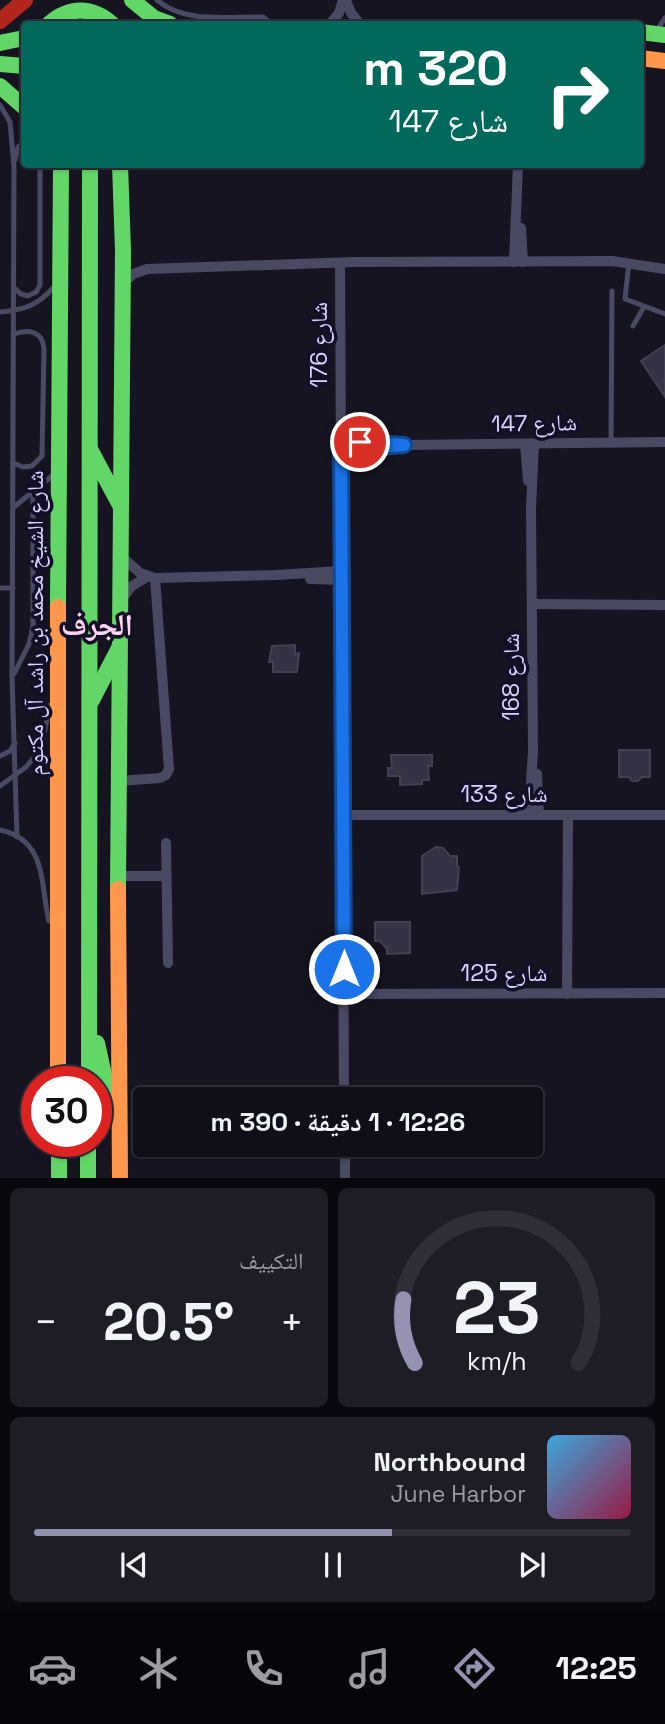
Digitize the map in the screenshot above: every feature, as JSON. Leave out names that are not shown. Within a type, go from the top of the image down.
[{"type":"main road","points":[[0,22],[26,0]]},
{"type":"main road","points":[[51,21],[57,0]]},
{"type":"main road","points":[[132,0],[162,21]]},
{"type":"main road","points":[[51,21],[66,12],[78,9],[91,10],[108,18]]},
{"type":"main road","points":[[0,43],[21,39]]},
{"type":"main road","points":[[644,58],[665,61]]},
{"type":"main road","points":[[0,64],[21,66]]},
{"type":"main road","points":[[0,86],[21,104]]},
{"type":"main road","points":[[54,168],[61,188]]},
{"type":"main road","name":"شارع الشيخ محمد بن راشد آل مكتوم","points":[[58,1066],[58,280],[61,168]]},
{"type":"main road","points":[[89,1066],[90,168]]},
{"type":"main road","points":[[89,211],[99,187],[102,168]]},
{"type":"main road","points":[[120,168],[123,251],[118,876],[119,1121],[122,1176]]},
{"type":"main road","points":[[89,447],[121,508]]},
{"type":"main road","points":[[91,702],[119,648]]},
{"type":"main road","points":[[89,1021],[119,1121]]},
{"type":"main road","points":[[59,1157],[59,1178]]},
{"type":"main road","points":[[88,1178],[89,1157]]},
{"type":"street","points":[[332,21],[344,0]]},
{"type":"street","points":[[344,0],[358,21]]},
{"type":"street","points":[[518,168],[519,262]]},
{"type":"street","points":[[123,251],[133,263],[147,269]]},
{"type":"street","points":[[122,284],[133,274],[147,269],[340,263],[629,262],[665,269]]},
{"type":"street","name":"شارع 176","points":[[340,263],[344,1087]]},
{"type":"street","name":"شارع 147","points":[[341,446],[665,442]]},
{"type":"street","name":"شارع 168","points":[[530,444],[534,815]]},
{"type":"street","points":[[121,556],[133,568],[151,577]]},
{"type":"street","points":[[121,600],[132,586],[151,577],[342,575]]},
{"type":"street","points":[[119,781],[160,778],[166,775],[169,769],[151,577]]},
{"type":"street","points":[[532,607],[665,605]]},
{"type":"street","name":"شارع 133","points":[[343,815],[665,815]]},
{"type":"street","points":[[568,815],[568,994]]},
{"type":"street","points":[[166,843],[168,963]]},
{"type":"street","points":[[118,876],[166,876]]},
{"type":"street","name":"شارع 125","points":[[344,995],[665,993]]},
{"type":"street","points":[[345,1157],[345,1178]]},
{"type":"lane","points":[[157,0],[164,6],[183,13],[263,17],[268,21]]},
{"type":"lane","points":[[654,34],[665,18]]},
{"type":"lane","points":[[0,105],[10,122],[13,167],[15,311],[12,677],[17,837]]},
{"type":"lane","points":[[13,167],[21,144]]},
{"type":"lane","points":[[14,288],[20,294],[28,296],[36,292],[40,285],[40,168]]},
{"type":"lane","points":[[629,262],[625,297],[628,301],[665,314]]},
{"type":"lane","points":[[0,312],[15,311],[36,304],[52,290],[58,280]]},
{"type":"lane","points":[[611,443],[612,291]]},
{"type":"lane","points":[[633,326],[644,307]]},
{"type":"lane","points":[[13,463],[23,467],[32,466],[42,456],[44,349],[43,340],[36,333],[27,331],[14,334]]},
{"type":"lane","points":[[13,508],[58,472]]},
{"type":"lane","points":[[12,677],[29,643],[33,626],[33,492]]},
{"type":"lane","points":[[0,588],[13,587]]},
{"type":"lane","points":[[0,786],[16,776],[41,749],[48,710],[57,694]]},
{"type":"lane","points":[[0,756],[10,751],[15,743]]},
{"type":"lane","points":[[0,830],[17,837],[33,852],[42,870],[46,911],[58,940]]},
{"type":"building","points":[[665,345],[665,397],[641,361]]},
{"type":"building","points":[[295,645],[295,654],[299,653],[297,672],[273,672],[273,662],[269,662],[272,646]]},
{"type":"building","points":[[619,750],[650,750],[650,777],[632,781],[629,777],[619,777]]},
{"type":"building","points":[[391,755],[432,755],[432,766],[428,766],[429,780],[422,780],[422,784],[400,785],[400,776],[388,776],[388,768],[392,768]]},
{"type":"building","points":[[436,847],[443,848],[450,856],[457,856],[457,890],[422,894],[422,856]]},
{"type":"building","points":[[375,922],[410,922],[410,953],[387,954],[387,949],[380,941],[375,941]]},
{"type":"traffic: fast","points":[[132,0],[154,18],[162,21]]},
{"type":"traffic: fast","points":[[53,21],[64,14],[80,10],[97,14],[108,21]]},
{"type":"traffic: fast","points":[[644,32],[665,35]]},
{"type":"traffic: fast","points":[[0,43],[21,39]]},
{"type":"traffic: fast","points":[[0,64],[21,66]]},
{"type":"traffic: fast","points":[[0,86],[21,104]]},
{"type":"traffic: fast","points":[[58,607],[61,168]]},
{"type":"traffic: fast","points":[[89,1066],[90,168]]},
{"type":"traffic: fast","points":[[118,889],[123,251],[120,168]]},
{"type":"traffic: fast","points":[[91,451],[121,507]]},
{"type":"traffic: fast","points":[[92,700],[119,648]]},
{"type":"traffic: fast","points":[[97,1043],[106,1084],[119,1121]]},
{"type":"traffic: fast","points":[[59,1157],[59,1178]]},
{"type":"traffic: fast","points":[[88,1157],[88,1178]]},
{"type":"traffic: slow","points":[[644,58],[665,61]]},
{"type":"traffic: slow","points":[[58,607],[58,1066]]},
{"type":"traffic: slow","points":[[118,889],[120,1178]]},
{"type":"traffic: jam","points":[[0,21],[25,0]]},
{"type":"district","name":"الجرف","points":[[97,625]]},
{"type":"route","points":[[344,969],[341,450],[404,445],[360,442]]}]
